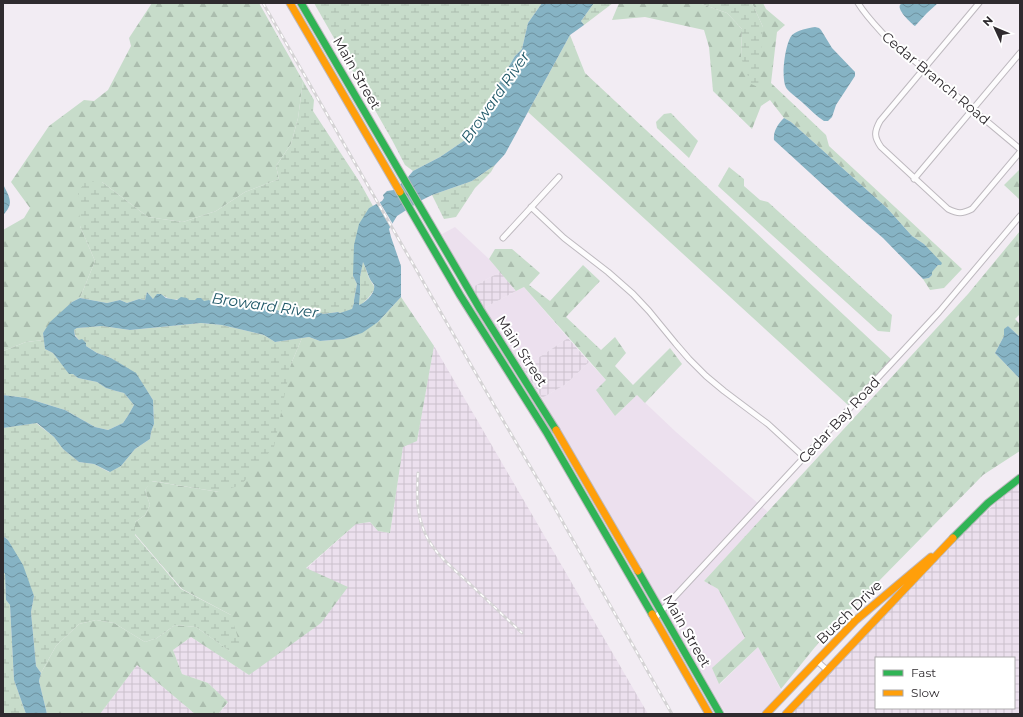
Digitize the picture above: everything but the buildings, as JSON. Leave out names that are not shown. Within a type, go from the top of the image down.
[{"type":"main road","name":"Main Street","points":[[290,3],[476,322],[528,401],[709,714]]},
{"type":"main road","name":"Main Street","points":[[301,3],[485,318],[535,395],[576,464],[720,714]]},
{"type":"main road","name":"Busch Drive","points":[[786,714],[955,536],[988,503],[1020,478]]},
{"type":"main road","name":"Busch Drive","points":[[766,714],[856,620],[955,536]]},
{"type":"street","name":"Cedar Branch Road","points":[[858,3],[865,14],[886,37],[1020,148]]},
{"type":"street","points":[[979,3],[880,121],[876,128],[875,135],[881,147],[948,209],[955,213],[966,212],[972,209],[1020,152]]},
{"type":"street","points":[[914,178],[1020,53]]},
{"type":"street","points":[[503,238],[559,176]]},
{"type":"street","points":[[531,208],[564,238],[608,272],[633,294],[689,359],[706,376],[768,424],[804,457]]},
{"type":"street","name":"Cedar Bay Road","points":[[654,619],[939,312],[1020,216]]},
{"type":"street","points":[[476,322],[485,318]]},
{"type":"street","points":[[567,468],[576,464]]},
{"type":"street","points":[[817,661],[828,671]]},
{"type":"shaded area","points":[[455,227],[489,259],[500,272],[471,288],[442,234]]},
{"type":"shaded area","points":[[500,272],[516,291],[484,308],[471,288]]},
{"type":"shaded area","points":[[524,287],[568,338],[523,368],[484,308]]},
{"type":"shaded area","points":[[568,338],[589,362],[566,384],[542,398],[523,368]]},
{"type":"shaded area","points":[[434,346],[648,714],[218,714],[228,703],[208,683],[182,674],[173,650],[191,637],[249,675],[306,569],[356,524],[370,522],[378,531],[390,533],[403,446],[417,440]]},
{"type":"shaded area","points":[[589,362],[606,380],[615,416],[637,395],[676,432],[768,512],[704,581],[718,589],[746,638],[713,668],[720,684],[758,647],[782,692],[761,714],[726,714],[542,398],[566,384]]},
{"type":"shaded area","points":[[1020,483],[1020,714],[795,714],[794,711],[971,526]]},
{"type":"shaded area","points":[[137,665],[195,714],[100,714]]},
{"type":"green space","points":[[152,3],[259,3],[303,81],[298,118],[291,144],[276,166],[279,179],[245,192],[216,211],[183,222],[148,217],[102,182],[80,226],[95,261],[80,298],[72,302],[43,333],[44,340],[26,342],[3,351],[3,230],[24,218],[30,208],[11,182],[49,126],[84,100],[94,101],[108,90],[131,46],[129,38]]},
{"type":"green space","points":[[314,3],[542,3],[528,23],[522,49],[515,56],[495,90],[471,136],[440,157],[413,171],[405,165]]},
{"type":"green space","points":[[594,3],[613,3],[584,25],[581,21]]},
{"type":"green space","points":[[619,3],[699,3],[727,13],[742,29],[741,58],[763,27],[752,3],[763,3],[766,9],[785,25],[777,32],[771,83],[826,135],[829,146],[962,269],[944,288],[930,290],[923,279],[929,278],[932,275],[931,272],[938,265],[924,244],[912,236],[887,208],[791,122],[784,118],[770,100],[761,106],[752,129],[713,91],[709,47],[704,30],[645,17],[612,20]]},
{"type":"green space","points":[[699,3],[752,3],[763,27],[758,87],[751,84],[741,58],[742,29],[727,13]]},
{"type":"green space","points":[[570,35],[585,73],[892,360],[848,405],[528,112]]},
{"type":"green space","points":[[303,81],[314,100],[313,111],[359,181],[373,206],[369,208],[353,276],[357,284],[352,310],[340,313],[303,314],[283,312],[275,309],[273,310],[269,307],[250,304],[247,305],[241,303],[234,306],[230,304],[219,305],[188,300],[187,298],[174,299],[167,298],[161,294],[153,299],[147,292],[145,300],[139,299],[127,303],[120,300],[107,303],[80,298],[95,261],[80,226],[78,192],[85,182],[102,182],[148,217],[183,222],[216,211],[245,192],[279,179],[276,166],[291,144],[298,118]]},
{"type":"green space","points":[[671,113],[698,141],[689,158],[657,128],[656,122],[664,114]]},
{"type":"green space","points":[[495,165],[491,172],[475,188],[456,217],[444,219],[432,195],[472,181]]},
{"type":"green space","points":[[729,167],[744,179],[744,186],[760,200],[768,202],[892,315],[890,332],[878,331],[718,186]]},
{"type":"green space","points":[[1020,169],[1020,198],[1019,199],[1004,185]]},
{"type":"green space","points":[[1020,231],[1020,314],[1015,319],[1020,324],[1020,337],[1008,326],[995,353],[1020,379],[1020,451],[983,475],[820,641],[781,689],[758,647],[719,684],[712,668],[745,638],[718,589],[704,581],[968,294]]},
{"type":"green space","points":[[495,249],[512,249],[540,273],[529,285],[550,301],[583,265],[600,281],[566,317],[601,350],[615,337],[626,353],[615,366],[633,385],[670,348],[682,364],[645,403],[637,395],[615,416],[596,390],[606,380],[524,287],[516,291],[489,259]]},
{"type":"green space","points":[[363,261],[369,278],[374,286],[374,290],[362,304],[358,305],[360,277]]},
{"type":"green space","points":[[401,297],[434,346],[417,441],[403,447],[390,533],[378,531],[370,522],[356,524],[306,568],[348,587],[321,623],[249,675],[191,637],[173,650],[182,674],[208,683],[228,702],[218,714],[195,714],[137,665],[100,714],[47,714],[39,681],[41,673],[56,646],[79,624],[96,620],[114,623],[145,642],[157,638],[175,625],[196,627],[230,651],[231,615],[182,589],[135,534],[135,522],[145,515],[150,505],[145,490],[151,481],[219,492],[291,364],[302,338],[309,337],[320,341],[344,339],[378,322]]},
{"type":"green space","points":[[201,323],[222,325],[264,335],[275,342],[302,338],[291,364],[274,447],[241,485],[219,492],[152,481],[145,490],[150,505],[145,515],[135,522],[135,535],[181,589],[231,615],[240,645],[231,652],[196,627],[175,625],[157,638],[145,642],[114,623],[96,620],[79,624],[56,646],[41,673],[36,666],[31,612],[34,596],[8,540],[3,536],[3,428],[36,423],[54,437],[63,449],[79,462],[94,464],[109,472],[121,466],[135,449],[150,439],[154,424],[153,400],[136,374],[111,358],[97,353],[86,346],[86,343],[79,340],[75,335],[74,330],[77,328],[102,326],[130,330]]},
{"type":"green space","points":[[44,340],[45,349],[53,353],[69,373],[78,378],[97,382],[106,388],[124,393],[134,405],[123,423],[108,430],[95,427],[65,410],[26,398],[3,395],[3,351],[26,342]]},
{"type":"green space","points":[[3,571],[5,574],[6,600],[10,605],[14,680],[26,714],[3,714]]},
{"type":"water","name":"Broward River","points":[[542,3],[594,3],[581,21],[584,25],[570,35],[505,154],[495,165],[472,181],[432,195],[397,216],[389,229],[401,266],[401,297],[378,322],[362,333],[344,339],[320,341],[309,337],[275,342],[264,335],[222,325],[201,323],[130,330],[102,326],[77,328],[74,330],[75,336],[79,340],[82,339],[86,343],[86,346],[97,353],[111,358],[136,373],[153,400],[154,424],[150,439],[135,449],[121,466],[110,472],[94,464],[79,462],[63,449],[54,437],[37,423],[3,428],[3,395],[26,398],[65,410],[95,427],[108,430],[123,423],[129,414],[134,405],[124,393],[106,388],[97,382],[78,378],[73,374],[69,374],[53,353],[45,349],[43,333],[50,322],[72,302],[80,298],[107,303],[120,300],[127,303],[139,299],[145,300],[147,292],[153,299],[157,294],[161,294],[166,298],[177,300],[181,297],[189,300],[201,298],[204,301],[209,300],[217,304],[222,303],[223,305],[225,302],[231,303],[234,306],[238,303],[249,304],[269,307],[273,310],[275,309],[284,312],[292,311],[302,314],[309,314],[311,311],[316,314],[340,313],[352,309],[357,284],[353,276],[354,245],[359,224],[369,208],[382,201],[384,198],[383,195],[387,191],[394,190],[413,171],[440,157],[471,136],[495,90],[515,56],[522,49],[528,23]],"holes":[[[363,262],[374,288],[370,297],[359,305],[360,277]]]},
{"type":"water","points":[[903,3],[938,3],[915,26],[901,10],[900,5]]},
{"type":"water","points":[[815,27],[821,30],[832,48],[855,72],[855,76],[836,105],[832,117],[828,121],[821,119],[789,91],[785,85],[784,78],[785,53],[789,39],[794,33]]},
{"type":"water","points":[[784,118],[791,122],[887,208],[912,236],[924,244],[942,263],[941,265],[938,265],[929,278],[923,279],[883,238],[774,140],[776,128]]},
{"type":"water","points":[[3,184],[9,196],[10,203],[7,211],[3,215]]},
{"type":"water","points":[[1008,326],[1020,337],[1020,379],[995,353],[1004,336],[1004,329]]},
{"type":"water","points":[[3,536],[8,540],[23,565],[34,596],[31,612],[36,666],[41,673],[39,681],[47,714],[26,714],[14,680],[10,605],[6,600],[5,574],[3,571]]},
{"type":"pier","points":[[379,201],[394,226],[392,229],[377,202]]},
{"type":"railway","points":[[263,3],[672,714]]},
{"type":"railway","points":[[418,473],[417,494],[419,514],[423,528],[431,545],[450,566],[522,633]]},
{"type":"traffic: fast","points":[[301,3],[480,309],[556,430]]},
{"type":"traffic: fast","points":[[400,192],[460,295],[547,433],[652,614]]},
{"type":"traffic: fast","points":[[953,538],[988,503],[1020,478]]},
{"type":"traffic: fast","points":[[638,571],[720,714]]},
{"type":"traffic: slow","points":[[290,3],[400,192]]},
{"type":"traffic: slow","points":[[556,430],[638,571]]},
{"type":"traffic: slow","points":[[786,714],[953,538]]},
{"type":"traffic: slow","points":[[766,714],[856,620],[931,557]]},
{"type":"traffic: slow","points":[[652,614],[709,714]]}]
